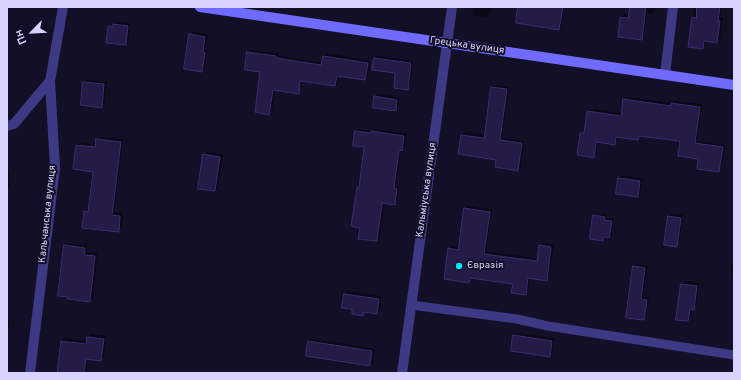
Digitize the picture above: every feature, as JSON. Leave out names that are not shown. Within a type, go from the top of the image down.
[{"type":"street","name":"Кальчанська вулиця","points":[[30,373],[54,168],[50,81],[63,7]]},
{"type":"street","name":"Грецька вулиця","points":[[200,7],[734,85]]},
{"type":"street","name":"Кальміуська вулиця","points":[[402,373],[452,7]]},
{"type":"street","points":[[665,75],[674,7]]},
{"type":"street","points":[[7,126],[14,124],[50,81]]},
{"type":"lane","points":[[411,304],[516,319],[548,326],[734,355]]},
{"type":"building","points":[[518,7],[563,7],[559,30],[516,23]]},
{"type":"building","points":[[630,7],[646,7],[642,40],[618,37],[620,17],[628,18]]},
{"type":"building","points":[[697,7],[720,7],[717,43],[704,41],[703,49],[688,47],[692,17],[696,18]]},
{"type":"building","points":[[113,24],[128,26],[126,45],[106,43],[108,26],[113,27]]},
{"type":"building","points":[[189,34],[205,37],[203,52],[205,53],[202,72],[184,69]]},
{"type":"building","points":[[247,52],[321,65],[323,56],[368,63],[365,80],[337,76],[335,86],[300,81],[299,94],[273,90],[269,115],[255,112],[260,72],[245,70]]},
{"type":"building","points":[[374,58],[411,63],[408,90],[394,88],[395,73],[372,70]]},
{"type":"building","points":[[83,82],[104,84],[102,108],[81,105]]},
{"type":"building","points":[[491,87],[507,89],[500,140],[522,143],[518,171],[495,167],[496,160],[458,154],[461,135],[484,138]]},
{"type":"building","points":[[374,96],[397,100],[396,111],[373,108]]},
{"type":"building","points":[[623,99],[671,106],[671,103],[700,107],[695,143],[723,147],[719,172],[697,169],[698,159],[678,156],[680,141],[639,136],[638,140],[616,137],[615,145],[596,142],[594,158],[577,155],[580,133],[584,133],[587,111],[621,116]]},
{"type":"building","points":[[355,131],[371,133],[371,131],[404,136],[402,151],[399,150],[394,188],[397,189],[395,205],[382,203],[377,241],[358,239],[360,228],[351,226],[357,188],[359,188],[364,147],[353,146]]},
{"type":"building","points":[[96,139],[121,142],[112,215],[120,216],[119,232],[82,228],[84,211],[88,212],[93,172],[73,169],[76,145],[95,147]]},
{"type":"building","points":[[203,154],[220,157],[215,191],[198,189]]},
{"type":"building","points":[[618,178],[640,181],[638,197],[616,194]]},
{"type":"building","points":[[464,208],[490,212],[484,254],[537,261],[539,245],[551,247],[547,281],[528,278],[526,295],[511,293],[513,284],[470,278],[469,283],[444,279],[448,248],[458,250]]},
{"type":"building","points":[[593,215],[605,217],[604,220],[612,221],[609,238],[603,237],[603,241],[590,239]]},
{"type":"building","points":[[668,216],[681,218],[677,247],[664,245]]},
{"type":"building","points":[[64,245],[85,248],[84,255],[95,256],[90,302],[58,296]]},
{"type":"building","points":[[633,266],[645,268],[641,299],[647,300],[644,320],[626,318]]},
{"type":"building","points":[[681,284],[697,286],[694,310],[690,309],[688,321],[676,320]]},
{"type":"building","points":[[344,294],[379,299],[377,314],[364,312],[363,316],[352,314],[352,309],[342,308]]},
{"type":"building","points":[[513,335],[552,341],[550,357],[511,351]]},
{"type":"building","points":[[87,337],[104,339],[101,361],[86,359],[84,373],[57,373],[61,341],[86,344]]},
{"type":"building","points":[[308,341],[372,351],[370,366],[306,356]]},
{"type":"place","name":"Євразія","points":[[459,266]]}]
